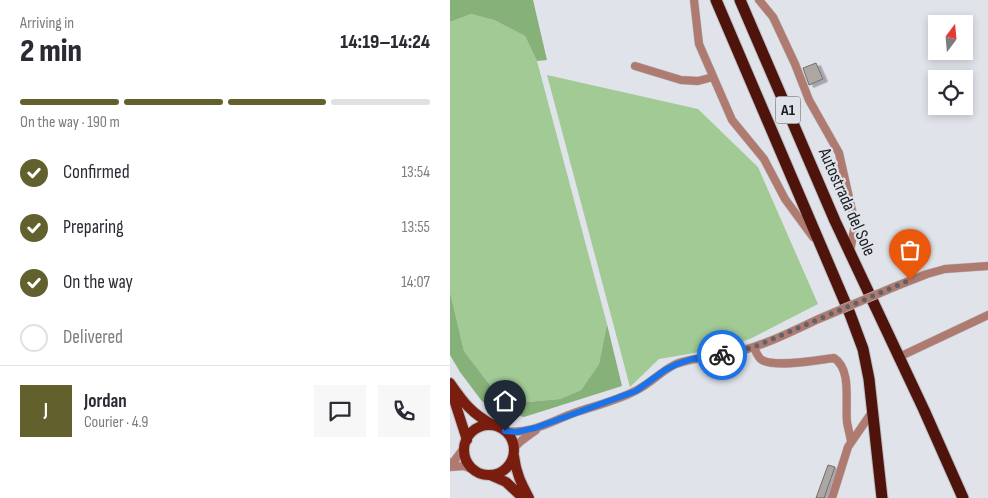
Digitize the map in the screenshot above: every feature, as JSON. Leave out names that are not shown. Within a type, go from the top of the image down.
[{"type":"highway","name":"Autostrada del Sole","points":[[740,0],[850,252],[963,498]]},
{"type":"highway","name":"A1","points":[[718,5],[850,314],[863,349],[869,379],[882,498]]},
{"type":"main road","points":[[450,383],[458,396],[473,412],[510,436],[517,473],[529,498]]},
{"type":"main road","points":[[450,387],[465,444],[465,456],[468,464],[482,474],[498,474],[510,464],[514,452]]},
{"type":"main road","points":[[465,444],[471,433],[478,428],[494,426]]},
{"type":"main road","points":[[490,475],[506,482],[523,498]]},
{"type":"street","points":[[694,0],[698,44],[732,120],[764,159],[785,199],[821,248]]},
{"type":"street","points":[[711,0],[718,5]]},
{"type":"street","name":"A1","points":[[759,0],[773,17],[809,100],[839,153],[855,224],[850,252]]},
{"type":"street","points":[[635,66],[681,80],[698,81],[713,77]]},
{"type":"street","points":[[505,431],[523,431],[627,395],[677,364],[692,359],[730,354],[754,347],[926,274],[945,269],[988,266]]},
{"type":"street","points":[[899,357],[988,315]]},
{"type":"street","points":[[754,347],[756,354],[765,362],[782,363],[834,358],[838,360],[846,378],[848,422],[852,441]]},
{"type":"street","points":[[832,498],[846,453],[872,412]]},
{"type":"street","points":[[514,452],[521,440],[546,424]]},
{"type":"street","points":[[450,465],[456,460],[465,444]]},
{"type":"street","points":[[450,465],[464,466],[474,470]]},
{"type":"green space","points":[[450,0],[533,0],[547,60],[537,61],[525,36],[494,20],[471,14],[450,22]]},
{"type":"green space","points":[[471,14],[494,20],[525,36],[537,61],[607,324],[599,364],[581,390],[560,399],[527,402],[496,393],[464,351],[450,292],[450,22]]},
{"type":"green space","points":[[547,75],[698,109],[758,167],[818,304],[750,339],[706,351],[659,359],[630,387]]},
{"type":"green space","points":[[450,292],[464,351],[496,393],[527,402],[560,399],[581,390],[599,364],[607,324],[622,386],[524,417],[491,409],[481,400],[450,355]]},
{"type":"building","points":[[816,63],[823,79],[809,85],[803,68]]},
{"type":"building","points":[[828,465],[835,467],[824,498],[816,498]]},
{"type":"way so far","points":[[722,355],[754,347],[910,280]]},
{"type":"route","points":[[505,431],[517,432],[535,428],[636,391],[665,370],[677,364],[692,359],[722,355]]}]
